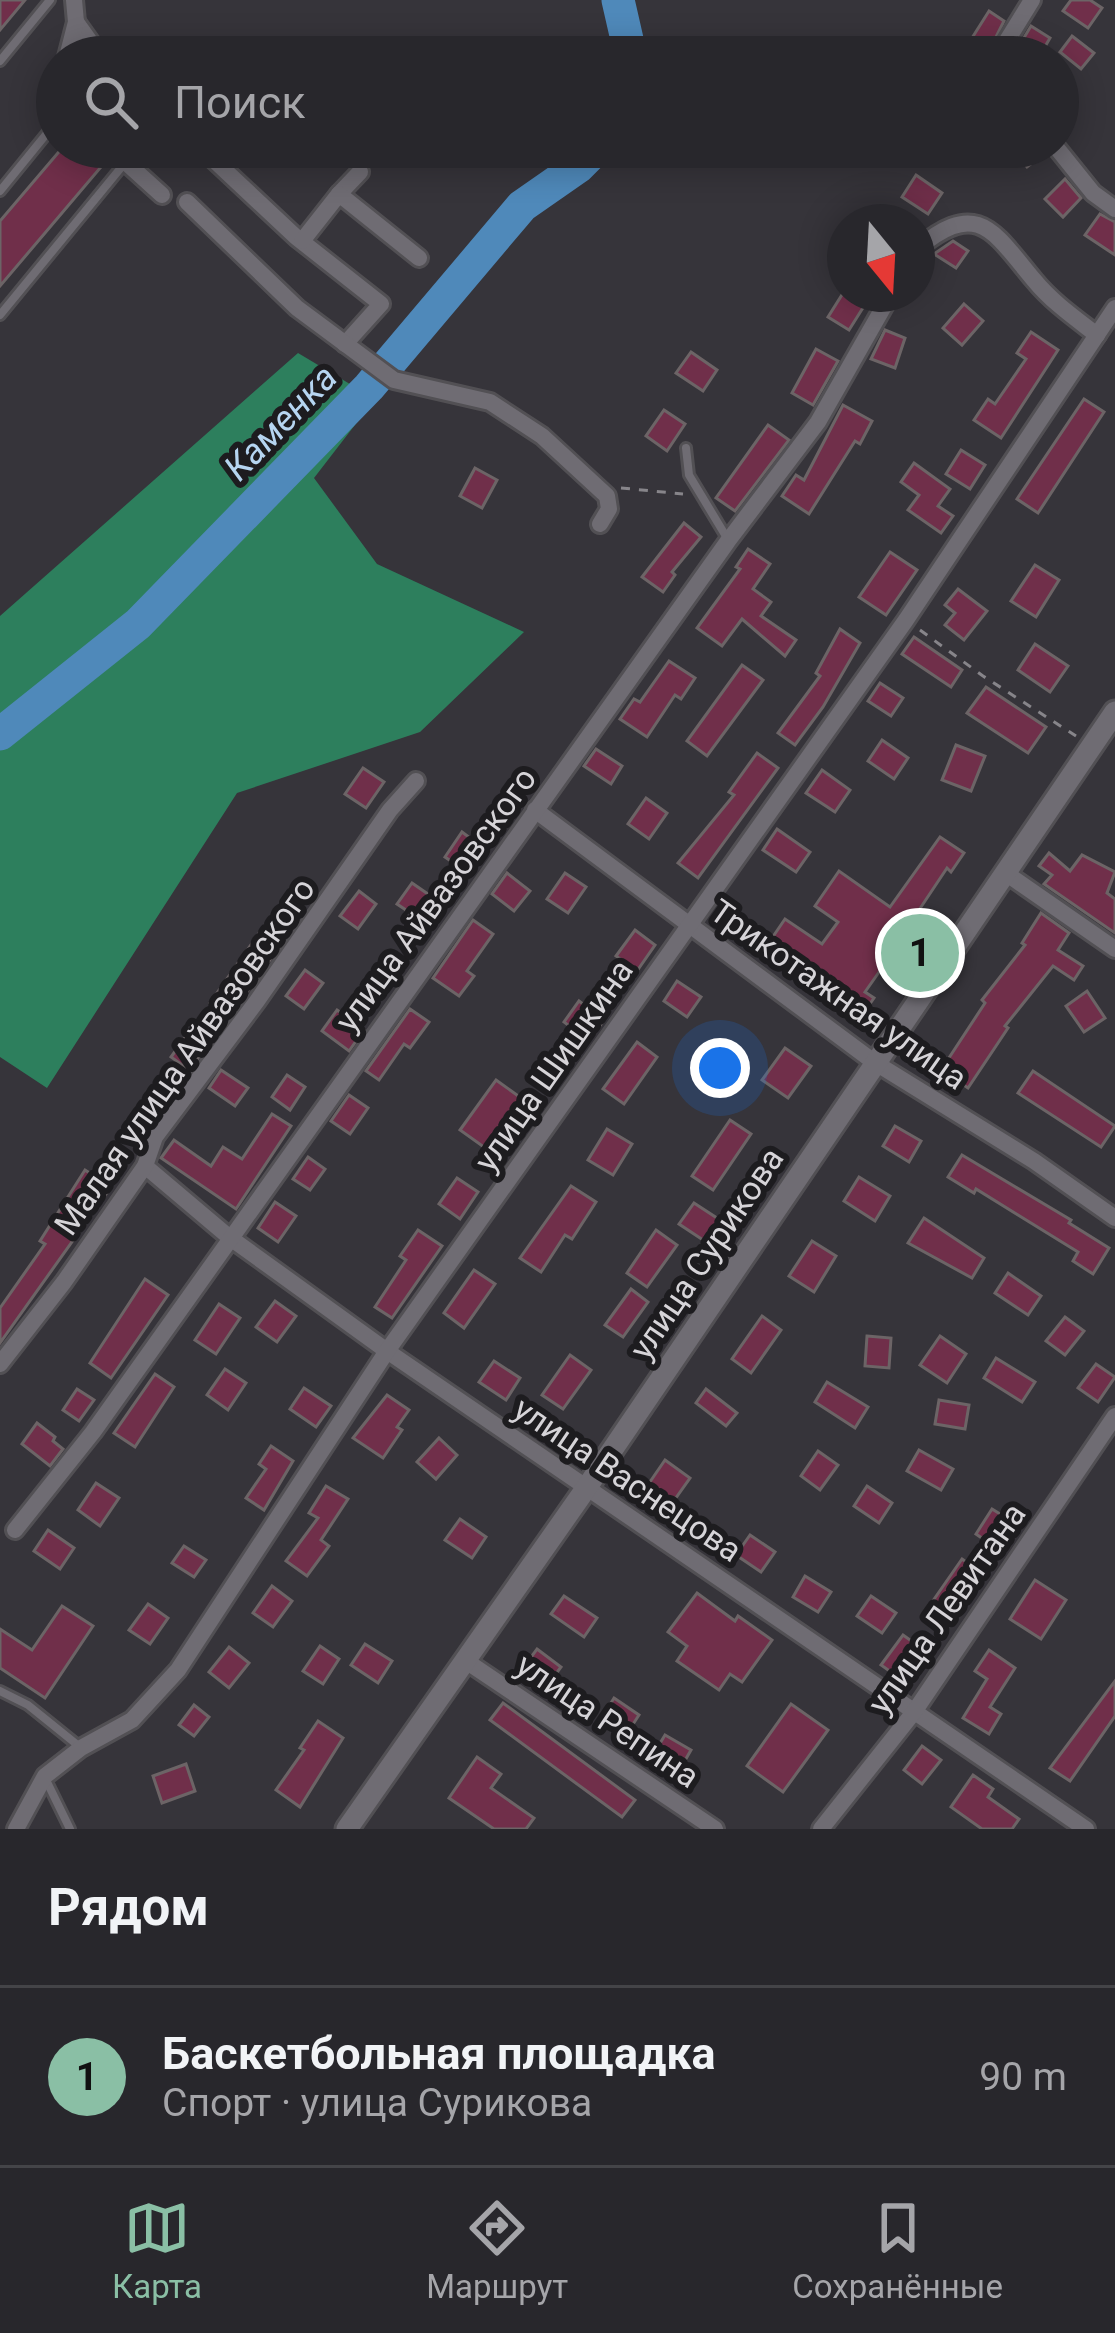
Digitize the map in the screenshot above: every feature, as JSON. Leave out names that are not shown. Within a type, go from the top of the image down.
[{"type":"street","points":[[72,36],[74,0]]},
{"type":"street","points":[[1010,36],[1032,0]]},
{"type":"street","points":[[76,22],[86,36]]},
{"type":"street","points":[[129,168],[162,195]]},
{"type":"street","points":[[223,168],[302,242],[381,304],[345,344]]},
{"type":"street","points":[[1073,168],[1094,194],[1115,208]]},
{"type":"street","points":[[302,242],[360,172]]},
{"type":"street","points":[[339,194],[419,258]]},
{"type":"street","points":[[187,202],[297,308],[394,380],[490,402],[542,436],[608,496],[609,509],[600,524]]},
{"type":"street","points":[[935,235],[960,223],[983,224],[998,235],[1055,303],[1097,335]]},
{"type":"street","name":"улица Шишкина","points":[[16,1829],[45,1776],[81,1748],[132,1720],[178,1670],[387,1352],[906,620],[1115,308]]},
{"type":"street","name":"улица Айвазовского","points":[[15,1530],[93,1432],[728,541],[818,422],[882,312]]},
{"type":"street","name":"улица Сурикова","points":[[347,1829],[587,1487],[1115,712]]},
{"type":"street","name":"Малая улица Айвазовского","points":[[0,1364],[145,1166],[155,1137],[390,810],[416,781]]},
{"type":"street","name":"Трикотажная улица","points":[[535,810],[874,1062],[1034,1161],[1115,1218]]},
{"type":"street","points":[[1007,874],[1115,949]]},
{"type":"street","name":"улица Васнецова","points":[[145,1166],[229,1237],[387,1352],[1086,1829]]},
{"type":"street","name":"улица Левитана","points":[[821,1829],[914,1712],[1115,1416]]},
{"type":"street","name":"улица Репина","points":[[466,1661],[715,1829]]},
{"type":"lane","points":[[0,61],[50,0]]},
{"type":"lane","points":[[0,191],[36,147]]},
{"type":"lane","points":[[0,315],[121,168]]},
{"type":"lane","points":[[686,448],[689,475],[728,541]]},
{"type":"lane","points":[[0,1690],[28,1705],[81,1748]]},
{"type":"lane","points":[[45,1776],[70,1829]]},
{"type":"path","points":[[600,486],[703,496]]},
{"type":"path","points":[[906,620],[982,676],[1092,746]]},
{"type":"green space","points":[[298,353],[375,399],[314,478],[377,564],[524,632],[420,732],[237,793],[47,1088],[0,1057],[0,616]]},
{"type":"green space","points":[[927,928],[940,940],[915,976],[898,965]]},
{"type":"building","points":[[0,0],[25,0],[0,30]]},
{"type":"building","points":[[1071,0],[1090,0],[1102,8],[1088,28],[1063,11]]},
{"type":"building","points":[[989,11],[1004,21],[996,36],[973,36]]},
{"type":"building","points":[[1031,26],[1047,36],[1025,36]]},
{"type":"building","points":[[1079,41],[1094,53],[1079,67]]},
{"type":"building","points":[[45,168],[100,168],[0,286],[0,221]]},
{"type":"building","points":[[916,175],[942,193],[935,204],[913,204],[902,197]]},
{"type":"building","points":[[1065,179],[1081,198],[1063,217],[1045,199]]},
{"type":"building","points":[[1100,214],[1115,222],[1115,255],[1085,235]]},
{"type":"building","points":[[953,241],[968,251],[956,268],[935,253]]},
{"type":"building","points":[[964,304],[983,321],[962,345],[943,328]]},
{"type":"building","points":[[831,312],[860,312],[849,330],[828,317]]},
{"type":"building","points":[[885,330],[905,338],[895,368],[871,359]]},
{"type":"building","points":[[1031,332],[1058,350],[1001,438],[974,420],[988,399],[995,404],[1026,359],[1017,353]]},
{"type":"building","points":[[816,349],[838,361],[813,405],[792,393]]},
{"type":"building","points":[[691,352],[717,370],[703,391],[676,373]]},
{"type":"building","points":[[1084,399],[1104,412],[1038,513],[1017,499]]},
{"type":"building","points":[[843,405],[872,421],[809,514],[782,496],[796,475],[804,480]]},
{"type":"building","points":[[664,410],[685,424],[667,451],[646,436]]},
{"type":"building","points":[[768,425],[789,440],[735,511],[716,498]]},
{"type":"building","points":[[961,450],[985,465],[970,489],[946,474]]},
{"type":"building","points":[[914,463],[950,489],[938,506],[953,516],[941,533],[908,510],[919,495],[901,482]]},
{"type":"building","points":[[475,468],[497,480],[482,508],[460,496]]},
{"type":"building","points":[[684,523],[701,537],[672,572],[675,575],[663,592],[642,577]]},
{"type":"building","points":[[748,549],[770,564],[753,589],[771,602],[761,616],[796,640],[785,656],[742,619],[722,646],[697,628],[740,569],[736,567]]},
{"type":"building","points":[[890,552],[917,570],[886,615],[859,597]]},
{"type":"building","points":[[1035,565],[1059,580],[1036,617],[1011,601]]},
{"type":"building","points":[[958,589],[987,611],[964,640],[945,625],[955,613],[945,605]]},
{"type":"building","points":[[840,629],[860,643],[795,745],[778,733],[820,676],[816,673]]},
{"type":"building","points":[[914,637],[962,670],[951,687],[902,654]]},
{"type":"building","points":[[1035,644],[1068,666],[1050,692],[1018,670]]},
{"type":"building","points":[[669,661],[695,678],[681,699],[675,695],[647,737],[620,719],[634,699],[640,702]]},
{"type":"building","points":[[742,665],[763,680],[707,756],[687,741]]},
{"type":"building","points":[[880,683],[903,698],[891,716],[868,701]]},
{"type":"building","points":[[986,687],[1046,727],[1028,753],[967,713]]},
{"type":"building","points":[[882,740],[908,758],[894,779],[868,761]]},
{"type":"building","points":[[956,745],[985,756],[971,791],[942,780]]},
{"type":"building","points":[[596,749],[622,766],[611,784],[584,766]]},
{"type":"building","points":[[757,753],[778,768],[698,878],[678,863],[734,795],[729,792]]},
{"type":"building","points":[[363,768],[384,782],[366,808],[345,794]]},
{"type":"building","points":[[822,770],[850,790],[835,812],[806,793]]},
{"type":"building","points":[[646,798],[667,813],[649,839],[628,824]]},
{"type":"building","points":[[777,829],[810,852],[796,872],[763,850]]},
{"type":"building","points":[[462,832],[481,846],[464,870],[445,857]]},
{"type":"building","points":[[940,837],[964,853],[951,872],[947,868],[911,922],[921,929],[897,963],[889,958],[865,992],[874,998],[860,1018],[800,975],[807,965],[770,941],[785,919],[822,944],[838,922],[815,906],[839,871],[890,907]]},
{"type":"building","points":[[1049,853],[1070,871],[1082,855],[1115,872],[1107,893],[1115,899],[1115,933],[1044,884],[1052,875],[1039,866]]},
{"type":"building","points":[[507,873],[530,891],[514,911],[492,894]]},
{"type":"building","points":[[565,873],[586,887],[568,913],[547,899]]},
{"type":"building","points":[[412,883],[438,901],[424,922],[397,904]]},
{"type":"building","points":[[359,891],[376,904],[358,929],[340,916]]},
{"type":"building","points":[[1041,913],[1069,933],[1058,950],[1083,966],[1074,980],[1053,966],[1005,1026],[1008,1028],[968,1088],[941,1070],[985,1003],[982,1000],[1025,945]]},
{"type":"building","points":[[473,920],[493,934],[467,971],[474,976],[459,996],[433,978]]},
{"type":"building","points":[[262,929],[282,943],[229,1017],[210,1003]]},
{"type":"building","points":[[635,930],[655,945],[637,971],[616,956]]},
{"type":"building","points":[[305,970],[323,983],[304,1009],[286,996]]},
{"type":"building","points":[[677,981],[701,997],[687,1017],[664,1001]]},
{"type":"building","points":[[1087,991],[1105,1018],[1084,1032],[1066,1006]]},
{"type":"building","points":[[579,1001],[604,1020],[589,1041],[564,1022]]},
{"type":"building","points":[[410,1009],[429,1022],[410,1048],[404,1044],[379,1080],[366,1071]]},
{"type":"building","points":[[337,1010],[364,1030],[349,1051],[322,1031]]},
{"type":"building","points":[[190,1031],[208,1045],[189,1070],[171,1057]]},
{"type":"building","points":[[637,1042],[657,1057],[624,1104],[603,1089]]},
{"type":"building","points":[[785,1048],[811,1066],[788,1098],[762,1080]]},
{"type":"building","points":[[549,1054],[569,1069],[557,1084],[537,1070]]},
{"type":"building","points":[[221,1070],[248,1088],[235,1106],[209,1088]]},
{"type":"building","points":[[1033,1071],[1115,1126],[1101,1147],[1018,1093]]},
{"type":"building","points":[[287,1075],[305,1087],[290,1110],[272,1097]]},
{"type":"building","points":[[496,1080],[524,1100],[488,1150],[460,1130]]},
{"type":"building","points":[[349,1095],[368,1108],[350,1134],[331,1121]]},
{"type":"building","points":[[272,1114],[291,1126],[236,1209],[161,1158],[174,1140],[211,1166],[223,1147],[242,1159]]},
{"type":"building","points":[[730,1120],[751,1134],[713,1190],[692,1176]]},
{"type":"building","points":[[895,1126],[921,1141],[909,1162],[883,1146]]},
{"type":"building","points":[[607,1129],[632,1144],[613,1175],[588,1160]]},
{"type":"building","points":[[962,1155],[1109,1248],[1093,1274],[1073,1261],[1078,1252],[948,1177]]},
{"type":"building","points":[[308,1157],[325,1169],[310,1190],[293,1179]]},
{"type":"building","points":[[85,1170],[111,1187],[0,1343],[0,1308],[45,1244],[40,1241]]},
{"type":"building","points":[[859,1177],[890,1196],[875,1221],[844,1201]]},
{"type":"building","points":[[457,1178],[478,1192],[460,1219],[439,1204]]},
{"type":"building","points":[[571,1186],[596,1202],[572,1239],[565,1235],[541,1272],[520,1258]]},
{"type":"building","points":[[275,1202],[296,1216],[278,1242],[258,1228]]},
{"type":"building","points":[[694,1203],[720,1220],[706,1242],[679,1224]]},
{"type":"building","points":[[924,1218],[984,1258],[972,1278],[908,1243]]},
{"type":"building","points":[[418,1230],[442,1246],[392,1318],[375,1307],[406,1260],[400,1256]]},
{"type":"building","points":[[656,1230],[677,1245],[647,1287],[627,1273]]},
{"type":"building","points":[[812,1241],[836,1256],[814,1292],[789,1276]]},
{"type":"building","points":[[474,1270],[495,1284],[464,1328],[444,1313]]},
{"type":"building","points":[[1008,1273],[1041,1296],[1028,1315],[995,1293]]},
{"type":"building","points":[[145,1279],[168,1295],[111,1378],[90,1363]]},
{"type":"building","points":[[631,1289],[648,1302],[623,1337],[605,1325]]},
{"type":"building","points":[[275,1301],[296,1316],[277,1342],[256,1327]]},
{"type":"building","points":[[219,1304],[240,1318],[216,1354],[195,1340]]},
{"type":"building","points":[[762,1316],[781,1330],[751,1373],[732,1359]]},
{"type":"building","points":[[1065,1317],[1084,1331],[1065,1355],[1046,1341]]},
{"type":"building","points":[[867,1336],[891,1338],[889,1368],[865,1366]]},
{"type":"building","points":[[940,1336],[966,1354],[947,1383],[920,1365]]},
{"type":"building","points":[[570,1355],[591,1370],[563,1409],[542,1395]]},
{"type":"building","points":[[996,1358],[1035,1382],[1022,1402],[984,1378]]},
{"type":"building","points":[[494,1361],[520,1378],[506,1400],[479,1382]]},
{"type":"building","points":[[1096,1364],[1115,1377],[1098,1402],[1078,1388]]},
{"type":"building","points":[[225,1369],[246,1383],[228,1410],[207,1395]]},
{"type":"building","points":[[155,1374],[174,1387],[135,1447],[114,1433]]},
{"type":"building","points":[[827,1382],[868,1407],[855,1428],[815,1402]]},
{"type":"building","points":[[304,1388],[331,1406],[316,1427],[290,1409]]},
{"type":"building","points":[[77,1389],[94,1400],[79,1421],[63,1410]]},
{"type":"building","points":[[706,1389],[737,1413],[726,1426],[696,1403]]},
{"type":"building","points":[[387,1395],[409,1410],[383,1458],[353,1438]]},
{"type":"building","points":[[939,1400],[969,1405],[965,1429],[935,1424]]},
{"type":"building","points":[[37,1423],[63,1449],[50,1466],[22,1444]]},
{"type":"building","points":[[439,1438],[457,1455],[436,1479],[417,1462]]},
{"type":"building","points":[[271,1446],[293,1461],[264,1510],[246,1498],[266,1469],[259,1464]]},
{"type":"building","points":[[919,1450],[953,1469],[941,1490],[907,1471]]},
{"type":"building","points":[[818,1451],[838,1465],[820,1490],[801,1476]]},
{"type":"building","points":[[665,1460],[690,1478],[668,1509],[643,1492]]},
{"type":"building","points":[[96,1483],[119,1498],[100,1526],[78,1510]]},
{"type":"building","points":[[326,1486],[348,1499],[321,1540],[329,1546],[307,1576],[286,1561],[318,1518],[309,1513]]},
{"type":"building","points":[[867,1486],[892,1503],[879,1523],[854,1506]]},
{"type":"building","points":[[992,1509],[1013,1522],[996,1548],[976,1534]]},
{"type":"building","points":[[460,1519],[486,1537],[472,1558],[445,1540]]},
{"type":"building","points":[[48,1530],[74,1548],[60,1569],[34,1551]]},
{"type":"building","points":[[750,1535],[775,1552],[761,1572],[736,1555]]},
{"type":"building","points":[[184,1546],[206,1560],[194,1577],[172,1563]]},
{"type":"building","points":[[962,1559],[982,1573],[950,1618],[930,1605]]},
{"type":"building","points":[[805,1576],[831,1592],[818,1612],[793,1597]]},
{"type":"building","points":[[1035,1580],[1066,1600],[1041,1639],[1010,1619]]},
{"type":"building","points":[[272,1586],[292,1601],[273,1627],[253,1613]]},
{"type":"building","points":[[697,1593],[772,1640],[742,1682],[730,1674],[719,1690],[677,1661],[687,1646],[668,1632]]},
{"type":"building","points":[[564,1596],[597,1618],[584,1637],[551,1614]]},
{"type":"building","points":[[871,1596],[896,1613],[882,1633],[857,1616]]},
{"type":"building","points":[[148,1604],[168,1618],[150,1644],[129,1630]]},
{"type":"building","points":[[62,1606],[93,1626],[45,1698],[0,1668],[0,1629],[32,1650]]},
{"type":"building","points":[[903,1635],[927,1652],[905,1682],[881,1665]]},
{"type":"building","points":[[365,1644],[392,1661],[378,1683],[351,1665]]},
{"type":"building","points":[[320,1646],[339,1659],[323,1684],[303,1671]]},
{"type":"building","points":[[229,1647],[249,1663],[229,1688],[209,1672]]},
{"type":"building","points":[[537,1649],[561,1667],[547,1686],[523,1668]]},
{"type":"building","points":[[989,1650],[1015,1668],[990,1707],[1001,1714],[989,1734],[963,1718],[987,1679],[975,1671]]},
{"type":"building","points":[[1115,1681],[1115,1716],[1070,1781],[1050,1768]]},
{"type":"building","points":[[614,1698],[639,1715],[626,1735],[601,1719]]},
{"type":"building","points":[[503,1703],[635,1800],[622,1817],[490,1720]]},
{"type":"building","points":[[791,1704],[828,1730],[783,1792],[747,1766]]},
{"type":"building","points":[[194,1705],[209,1717],[194,1736],[179,1725]]},
{"type":"building","points":[[318,1721],[343,1738],[300,1807],[276,1790]]},
{"type":"building","points":[[665,1735],[691,1750],[679,1771],[653,1755]]},
{"type":"building","points":[[922,1746],[941,1760],[922,1784],[904,1770]]},
{"type":"building","points":[[477,1757],[501,1774],[491,1788],[534,1818],[526,1829],[494,1829],[449,1798]]},
{"type":"building","points":[[186,1764],[195,1791],[162,1803],[153,1776]]},
{"type":"building","points":[[973,1775],[993,1789],[988,1797],[1019,1819],[1012,1829],[982,1829],[951,1807]]},
{"type":"waterway","name":"Каменка","points":[[618,0],[626,36]]},
{"type":"waterway","name":"Каменка","points":[[0,734],[138,624],[369,387],[522,206],[577,168]]},
{"type":"place","name":"Баскетбольная площадка","points":[[920,953]]}]
